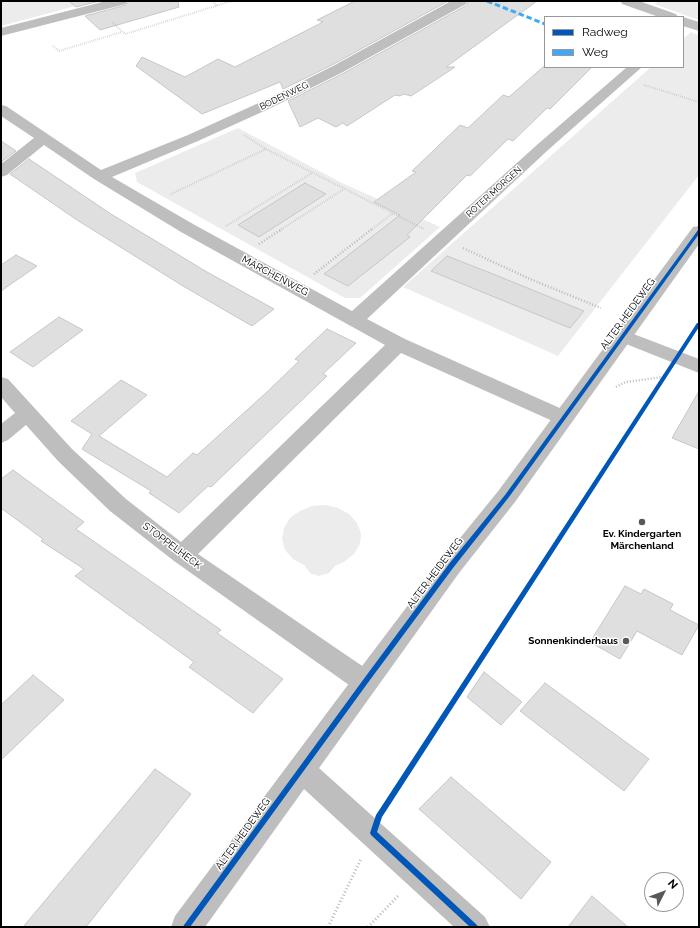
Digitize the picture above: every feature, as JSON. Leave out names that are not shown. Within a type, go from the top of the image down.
[{"type":"street","points":[[1,32],[121,1]]},
{"type":"street","name":"BODENWEG","points":[[100,176],[225,124],[338,69],[461,1]]},
{"type":"street","points":[[627,1],[668,16]]},
{"type":"street","name":"ROTER MORGEN","points":[[355,319],[543,147],[635,68]]},
{"type":"street","name":"MÄRCHENWEG","points":[[1,109],[100,176],[206,239],[355,319],[398,344],[564,418]]},
{"type":"street","points":[[1,172],[44,138]]},
{"type":"street","name":"ALTER HEIDEWEG","points":[[186,927],[364,682],[451,566],[507,496],[699,231]]},
{"type":"street","points":[[623,336],[699,366]]},
{"type":"street","points":[[182,555],[398,344]]},
{"type":"street","name":"STOPPELHECK","points":[[1,384],[65,455],[118,505],[182,555],[364,682]]},
{"type":"street","points":[[1,435],[27,414]]},
{"type":"street","points":[[301,769],[475,927]]},
{"type":"path","points":[[212,1],[218,6]]},
{"type":"path","points":[[95,8],[125,34],[232,1]]},
{"type":"path","points":[[53,46],[58,51],[123,32]]},
{"type":"path","points":[[623,78],[699,102]]},
{"type":"path","points":[[225,124],[266,149],[444,238],[530,279],[601,308]]},
{"type":"path","points":[[148,205],[266,149]]},
{"type":"path","points":[[206,239],[313,172]]},
{"type":"path","points":[[239,257],[344,188]]},
{"type":"path","points":[[296,288],[393,213]]},
{"type":"path","points":[[688,341],[699,324]]},
{"type":"path","points":[[383,808],[668,370]]},
{"type":"path","points":[[616,387],[626,382],[664,377]]},
{"type":"path","points":[[328,927],[362,856]]},
{"type":"path","points":[[368,927],[403,891]]},
{"type":"shaded area","points":[[1,1],[94,1],[1,26]]},
{"type":"shaded area","points":[[659,1],[699,1],[699,20],[654,4]]},
{"type":"shaded area","points":[[691,32],[699,35],[699,175],[558,356],[403,287],[650,68],[684,68],[684,38]]},
{"type":"shaded area","points":[[238,128],[342,183],[440,227],[360,298],[345,298],[137,182],[135,173]]},
{"type":"shaded area","points":[[326,505],[338,508],[349,514],[357,523],[361,533],[360,544],[354,554],[344,562],[335,566],[329,573],[319,576],[310,573],[304,565],[293,559],[285,550],[282,539],[284,528],[290,518],[300,511],[312,506]]},
{"type":"building","points":[[69,1],[100,1],[76,7]]},
{"type":"building","points":[[128,1],[178,1],[179,7],[100,30],[85,16],[126,5]]},
{"type":"building","points":[[355,1],[448,1],[332,65],[283,89],[280,82],[202,114],[136,66],[142,57],[185,77],[218,59],[235,67],[323,22],[317,20]]},
{"type":"building","points":[[468,1],[537,1],[446,67],[455,67],[411,96],[404,94],[400,96],[395,95],[347,126],[343,123],[336,127],[318,118],[300,127],[288,101],[344,73],[467,5]]},
{"type":"building","points":[[543,67],[591,68],[550,109],[547,108],[513,141],[508,139],[470,176],[467,175],[407,235],[410,237],[348,286],[324,274],[400,215],[374,202],[416,172],[412,171],[460,125],[468,128],[503,95],[509,97]]},
{"type":"building","points":[[1,141],[16,151],[1,162]]},
{"type":"building","points":[[29,159],[111,214],[207,272],[274,309],[252,326],[183,286],[77,220],[10,174]]},
{"type":"building","points":[[305,183],[326,194],[259,237],[238,225]]},
{"type":"building","points":[[16,255],[37,266],[1,291],[1,265]]},
{"type":"building","points":[[447,256],[584,311],[570,328],[431,271]]},
{"type":"building","points":[[59,317],[83,330],[33,367],[10,352]]},
{"type":"building","points":[[327,329],[356,343],[323,374],[327,376],[211,487],[208,486],[179,513],[149,493],[151,491],[82,449],[92,434],[71,421],[121,380],[147,395],[99,436],[167,477],[193,453],[197,455],[267,392],[299,361],[295,359]]},
{"type":"building","points":[[699,391],[699,449],[672,438]]},
{"type":"building","points":[[13,470],[84,522],[76,529],[221,630],[217,633],[283,679],[253,713],[189,667],[194,662],[75,576],[84,569],[41,541],[43,539],[1,508],[1,479]]},
{"type":"building","points":[[625,586],[641,594],[644,589],[673,604],[670,610],[699,625],[682,655],[637,631],[620,659],[590,642]]},
{"type":"building","points":[[484,672],[522,702],[501,725],[467,697]]},
{"type":"building","points":[[33,675],[64,700],[1,760],[1,705]]},
{"type":"building","points":[[545,683],[649,759],[624,791],[520,711]]},
{"type":"building","points":[[155,769],[191,794],[86,927],[23,927]]},
{"type":"building","points":[[451,777],[551,862],[521,899],[419,809]]},
{"type":"building","points":[[592,896],[628,927],[568,927]]},
{"type":"marked path","points":[[487,1],[544,24]]},
{"type":"cycle path","points":[[186,927],[451,566],[507,496],[699,231]]},
{"type":"cycle path","points":[[475,927],[373,833],[379,815],[699,324]]},
{"type":"place","name":"Ev. Kindergarten Märchenland","points":[[642,522]]},
{"type":"place","name":"Sonnenkinderhaus","points":[[626,641]]}]
